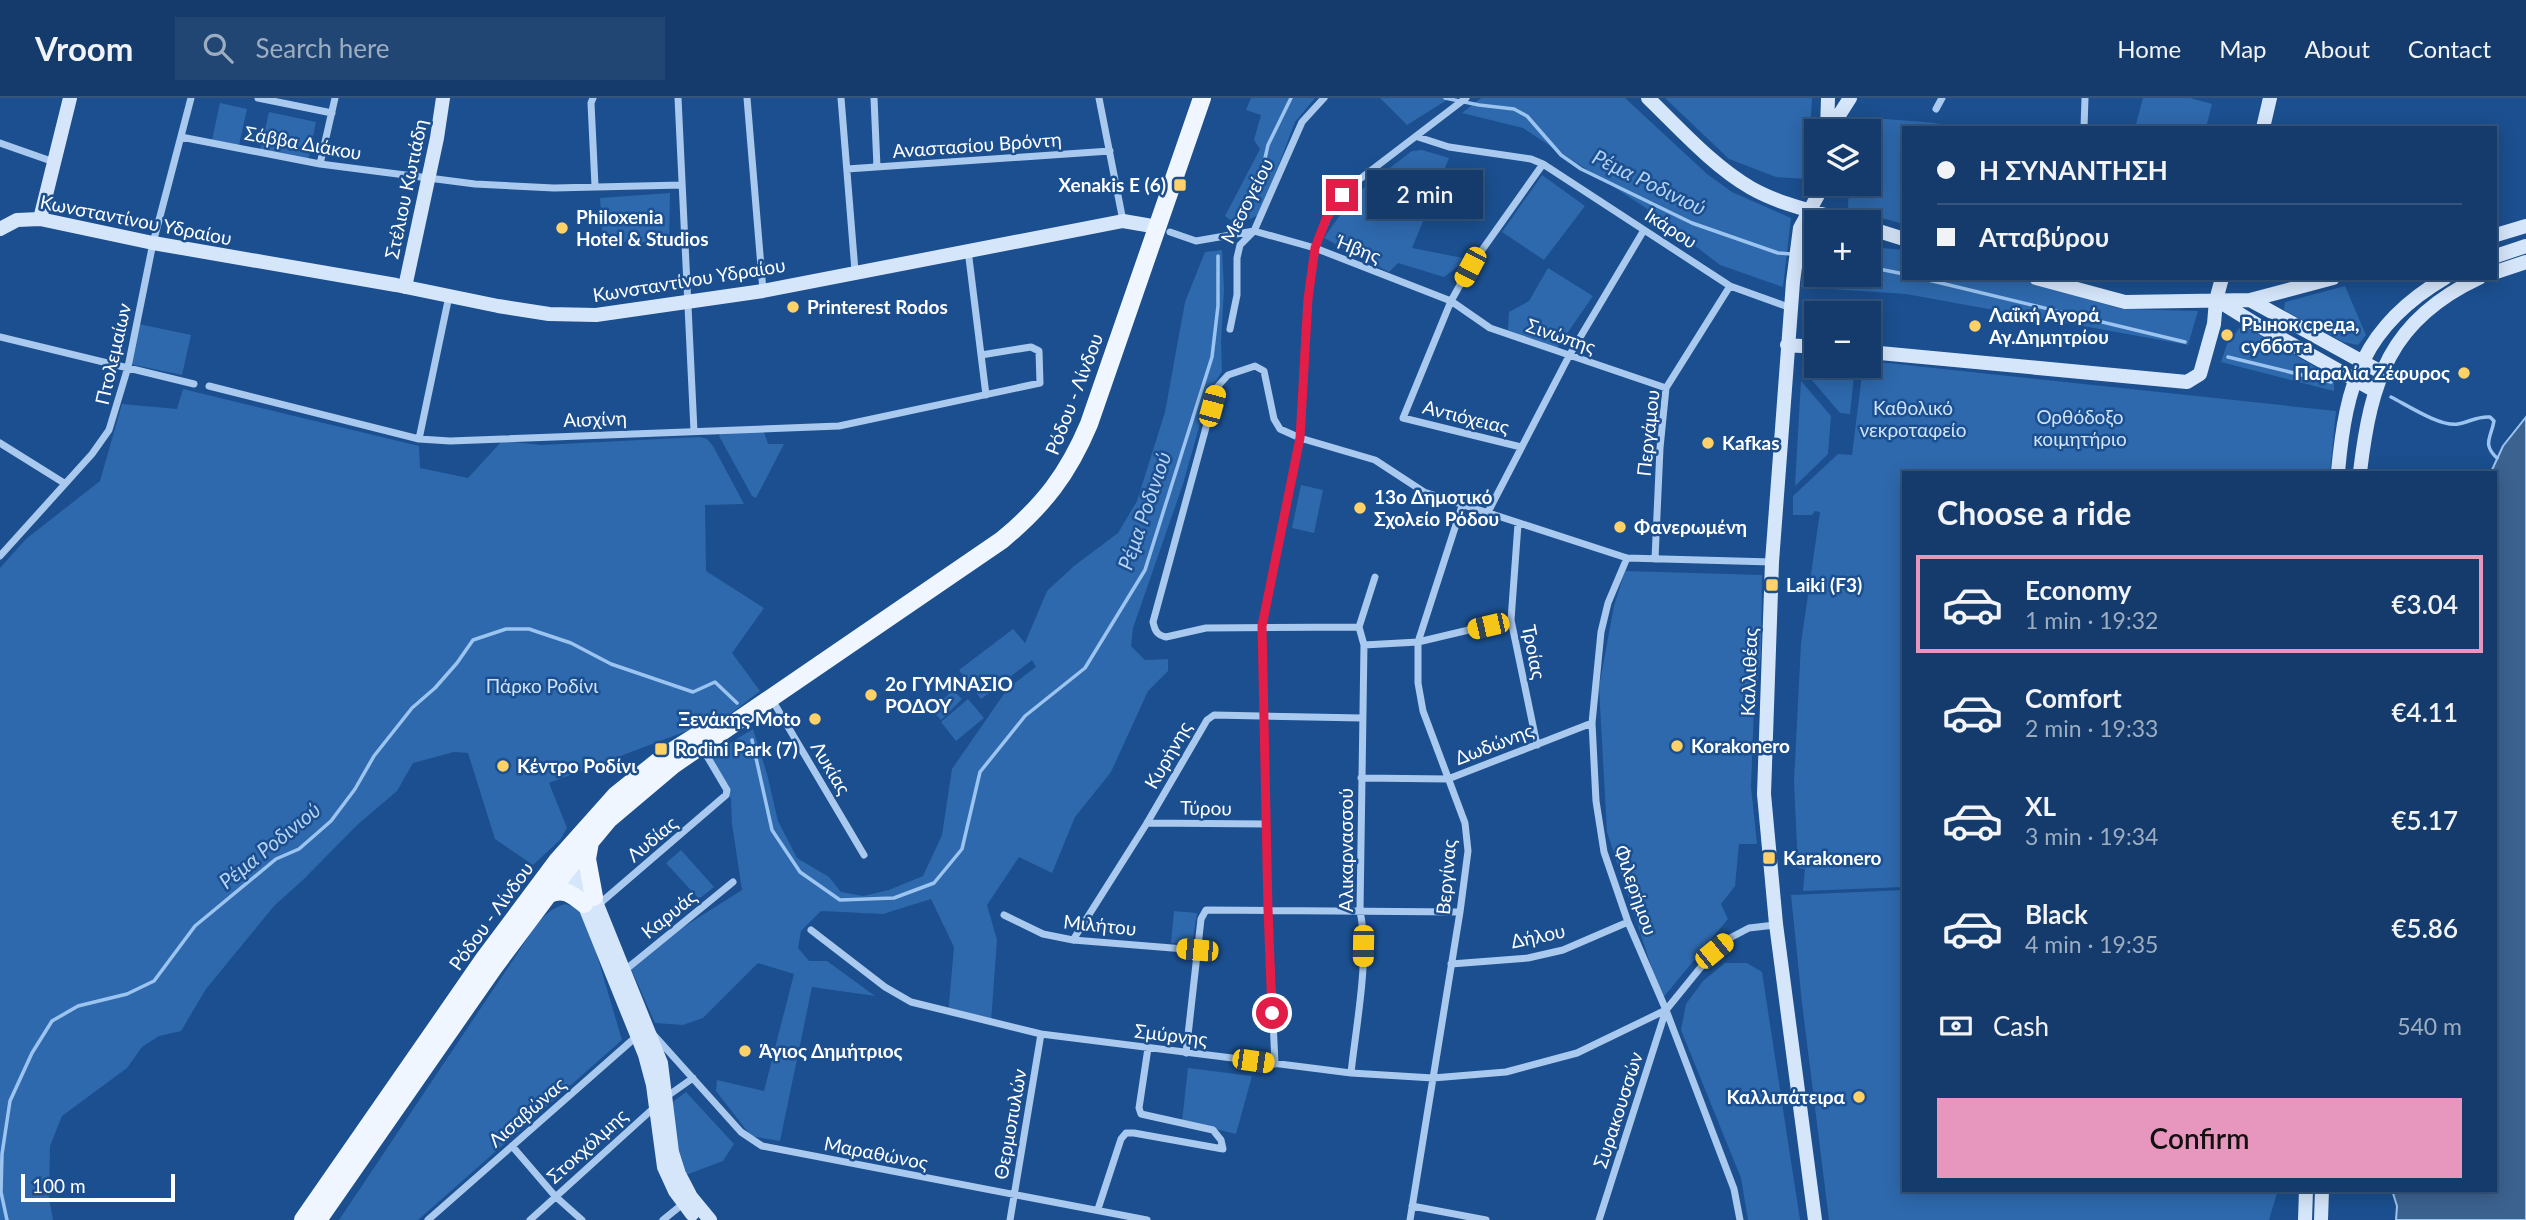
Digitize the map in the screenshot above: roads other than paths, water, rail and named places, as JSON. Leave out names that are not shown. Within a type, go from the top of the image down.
[{"type":"main road","points":[[40,219],[70,98]]},
{"type":"main road","name":"Στέλιου Κωτιάδη","points":[[401,286],[425,177],[435,98]]},
{"type":"main road","name":"Στέλιου Κωτιάδη","points":[[425,177],[437,138],[443,98]]},
{"type":"main road","name":"Ρόδου - Λίνδου","points":[[303,1220],[484,959],[565,866],[624,805],[701,746],[1002,540],[1023,523],[1055,489],[1076,454],[1089,424],[1164,230],[1202,98]]},
{"type":"main road","points":[[1648,98],[1734,177],[1753,189],[1809,210]]},
{"type":"main road","points":[[1828,98],[1828,119]]},
{"type":"main road","points":[[1836,119],[1850,98]]},
{"type":"main road","points":[[2263,126],[2270,98]]},
{"type":"main road","name":"Καλλιθέας","points":[[1809,210],[1817,196]]},
{"type":"main road","name":"Κωνσταντίνου Υδραίου","points":[[0,229],[17,220],[40,219],[153,243],[401,286],[498,306],[572,315],[613,314],[763,291],[1123,221],[1164,230]]},
{"type":"main road","name":"Καλλιθέας","points":[[1804,220],[1800,228],[1793,282],[1793,345],[1772,562],[1764,794],[1776,924],[1815,1220]]},
{"type":"main road","points":[[2497,235],[2526,226]]},
{"type":"main road","points":[[1881,232],[1902,238]]},
{"type":"main road","points":[[2497,256],[2526,246]]},
{"type":"main road","points":[[2497,272],[2526,262]]},
{"type":"main road","points":[[2049,280],[2081,285],[2125,302],[2250,300],[2325,280]]},
{"type":"main road","points":[[1881,353],[2187,382],[2200,374],[2214,324],[2221,280]]},
{"type":"main road","points":[[2338,471],[2342,430],[2361,361],[2391,320],[2442,280]]},
{"type":"main road","points":[[2360,471],[2375,391],[2390,354],[2414,323],[2447,295],[2475,280]]},
{"type":"main road","points":[[2216,300],[2375,391]]},
{"type":"main road","points":[[2250,300],[2381,372]]},
{"type":"main road","points":[[1793,345],[1804,346]]},
{"type":"main road","name":"Ρόδου - Λίνδου","points":[[318,1220],[494,967],[550,894],[600,811],[666,755],[704,730],[771,697]]},
{"type":"main road","points":[[591,841],[587,859],[592,902],[645,1038],[661,1063],[661,1102],[675,1164],[687,1200],[698,1220]]},
{"type":"main road","points":[[565,866],[592,902],[624,971],[645,1038]]},
{"type":"main road","points":[[550,894],[565,891],[592,902]]},
{"type":"main road","points":[[2305,1220],[2306,1192]]},
{"type":"main road","points":[[2321,1220],[2322,1192]]},
{"type":"main road","points":[[687,1200],[710,1220]]},
{"type":"street","name":"Πτολεμαίων","points":[[0,556],[92,454],[109,430],[128,367],[153,243],[191,98]]},
{"type":"street","points":[[258,98],[332,113]]},
{"type":"street","points":[[320,164],[335,98]]},
{"type":"street","points":[[593,98],[591,103],[595,186]]},
{"type":"street","points":[[678,98],[694,430]]},
{"type":"street","points":[[747,98],[763,291]]},
{"type":"street","points":[[841,98],[855,271]]},
{"type":"street","points":[[874,98],[877,167]]},
{"type":"street","points":[[1099,98],[1123,221]]},
{"type":"street","name":"Μεσογείου","points":[[1230,329],[1237,295],[1237,258],[1240,245],[1254,231],[1302,122],[1324,98]]},
{"type":"street","points":[[1275,1064],[1268,909],[1262,626],[1300,438],[1308,299],[1315,248],[1326,219],[1342,195],[1466,98]]},
{"type":"street","points":[[1936,109],[1942,98]]},
{"type":"street","points":[[2084,126],[2085,98]]},
{"type":"street","name":"Σάββα Διάκου","points":[[181,137],[320,164],[512,188],[682,185]]},
{"type":"street","name":"Ικάρου","points":[[1418,137],[1449,147],[1531,159],[1543,164],[1730,286],[1791,308]]},
{"type":"street","points":[[0,143],[54,162]]},
{"type":"street","name":"Αναστασίου Βρόντη","points":[[847,169],[1110,151]]},
{"type":"street","points":[[1451,301],[1470,267],[1543,164]]},
{"type":"street","points":[[1164,230],[1196,241],[1254,231]]},
{"type":"street","points":[[1487,514],[1569,356],[1644,230]]},
{"type":"street","name":"Ήβης","points":[[1254,231],[1315,248],[1451,301]]},
{"type":"street","points":[[968,250],[986,395]]},
{"type":"street","name":"Περγάμου","points":[[1655,559],[1660,448],[1666,388],[1730,286]]},
{"type":"street","points":[[419,439],[449,296]]},
{"type":"street","name":"Σινώπης","points":[[1451,301],[1490,328],[1666,388]]},
{"type":"street","name":"Αντιόχειας","points":[[1451,301],[1403,418],[1521,447]]},
{"type":"street","points":[[0,337],[194,384]]},
{"type":"street","name":"Αισχίνη","points":[[209,386],[419,439],[450,441],[839,426],[1041,383],[1039,351],[1031,347],[981,355]]},
{"type":"street","points":[[1374,578],[1359,626],[1206,628],[1166,637],[1160,636],[1155,630],[1153,622],[1217,387],[1228,375],[1246,367],[1255,366],[1264,370],[1274,419],[1280,429],[1300,438],[1375,460],[1424,492],[1462,506],[1627,558],[1772,562]]},
{"type":"street","points":[[0,443],[64,483]]},
{"type":"street","name":"Βεργίνας","points":[[1410,1220],[1468,850],[1465,823],[1423,711],[1418,683],[1418,642],[1462,506]]},
{"type":"street","name":"Τροίας","points":[[1518,524],[1511,620],[1537,745]]},
{"type":"street","name":"Φιλερήμου","points":[[1627,558],[1608,603],[1601,632],[1592,723],[1596,801],[1604,852],[1628,922],[1667,1010],[1734,1189],[1740,1220]]},
{"type":"street","points":[[1364,645],[1418,642],[1511,620]]},
{"type":"street","name":"Αλικαρνασσού","points":[[1351,1073],[1362,968],[1363,925],[1360,911],[1364,645],[1359,626]]},
{"type":"street","name":"Λυκίας","points":[[771,697],[864,856]]},
{"type":"street","name":"Κυρήνης","points":[[1073,940],[1147,823],[1207,720],[1214,715],[1362,718]]},
{"type":"street","name":"Δωδώνης","points":[[1361,778],[1448,779],[1592,723]]},
{"type":"street","name":"Λυδίας","points":[[592,902],[726,795],[727,790],[701,746]]},
{"type":"street","name":"Τύρου","points":[[1147,823],[1266,824]]},
{"type":"street","name":"Καρυάς","points":[[624,971],[733,882]]},
{"type":"street","points":[[1186,1052],[1201,919],[1206,910],[1460,912]]},
{"type":"street","name":"Μιλήτου","points":[[1004,915],[1043,934],[1073,940],[1197,950]]},
{"type":"street","name":"Δήλου","points":[[1451,964],[1528,958],[1563,950],[1628,922]]},
{"type":"street","points":[[1667,1010],[1714,951],[1728,939],[1749,928],[1776,924]]},
{"type":"street","name":"Σμύρνης","points":[[811,930],[885,987],[911,1002],[1041,1034],[1351,1073],[1433,1078],[1506,1072],[1577,1053],[1667,1010]]},
{"type":"street","name":"Συρακουσσών","points":[[1599,1220],[1667,1010]]},
{"type":"street","name":"Θερμοπυλών","points":[[1010,1220],[1041,1034]]},
{"type":"street","name":"Μαραθώνος","points":[[645,1038],[693,1078],[741,1132],[762,1146],[1147,1220]]},
{"type":"street","name":"Λισαβώνας","points":[[428,1220],[512,1146],[645,1038]]},
{"type":"street","points":[[1098,1209],[1121,1139],[1126,1133],[1134,1132],[1223,1149],[1221,1140],[1213,1130],[1141,1114],[1139,1108],[1148,1048]]},
{"type":"street","name":"Στοκχόλμης","points":[[530,1220],[661,1102],[693,1078]]},
{"type":"street","points":[[512,1146],[555,1196],[582,1220]]},
{"type":"street","points":[[663,1220],[687,1200]]},
{"type":"street","points":[[1412,1206],[1486,1220]]},
{"type":"waterway","name":"Ρέμα Ροδινιού","points":[[1238,221],[1262,172],[1268,145],[1291,98]]},
{"type":"waterway","name":"Ρέμα Ροδινιού","points":[[1445,98],[1514,109],[1527,116],[1561,155],[1581,169],[1692,223],[1778,253],[1792,254]]},
{"type":"waterway","name":"Ρέμα Ροδινιού","points":[[1800,255],[1804,256]]},
{"type":"waterway","name":"Ρέμα Ροδινιού","points":[[752,740],[772,830],[800,872],[840,900],[894,898],[934,883],[962,849],[980,772],[1025,716],[1085,668],[1145,570],[1212,357],[1218,306],[1218,256]]},
{"type":"waterway","name":"Ρέμα Ροδινιού","points":[[1881,269],[1902,274]]},
{"type":"waterway","name":"Ρέμα Ροδινιού","points":[[1928,280],[2185,342]]},
{"type":"waterway","points":[[2228,357],[2331,382]]},
{"type":"waterway","points":[[2391,397],[2433,419],[2451,424],[2490,417],[2494,421],[2489,445],[2497,458]]},
{"type":"waterway","name":"Ρέμα Ροδινιού","points":[[7,1220],[1,1192],[2,1154],[10,1101],[32,1053],[52,1021],[78,1006],[127,994],[154,981],[195,926],[276,859],[299,849],[331,821],[355,789],[374,756],[412,708],[435,688],[457,663],[473,640],[506,629],[529,629],[571,643],[611,664],[693,692],[715,682],[737,703]]},
{"type":"place","name":"Xenakis E (6)","points":[[1180,185]]},
{"type":"place","name":"Philoxenia Hotel & Studios","points":[[562,228]]},
{"type":"place","name":"Printerest Rodos","points":[[793,307]]},
{"type":"place","name":"Λαΐκή Αγορά Αγ.Δημητρίου","points":[[1975,326]]},
{"type":"place","name":"Рынок среда, суббота","points":[[2227,335]]},
{"type":"place","name":"Παραλία Ζέφυρος","points":[[2464,373]]},
{"type":"place","name":"Kafkas","points":[[1708,443]]},
{"type":"place","name":"13ο Δημοτικό Σχολείο Ρόδου","points":[[1360,508]]},
{"type":"place","name":"Φανερωμένη","points":[[1620,527]]},
{"type":"place","name":"Laiki (F3)","points":[[1772,585]]},
{"type":"place","name":"2ο ΓΥΜΝΑΣΙΟ ΡΟΔΟΥ","points":[[871,695]]},
{"type":"place","name":"Ξενάκης Moto","points":[[815,719]]},
{"type":"place","name":"Korakonero","points":[[1677,746]]},
{"type":"place","name":"Rodini Park (7)","points":[[661,749]]},
{"type":"place","name":"Κέντρο Ροδίνι","points":[[503,766]]},
{"type":"place","name":"Karakonero","points":[[1769,858]]},
{"type":"place","name":"Άγιος Δημήτριος","points":[[745,1051]]},
{"type":"place","name":"Καλλιπάτειρα","points":[[1859,1097]]},
{"type":"park label","name":"Καθολικό νεκροταφείο","points":[[1913,419]]},
{"type":"park label","name":"Ορθόδοξο κοιμητήριο","points":[[2080,428]]},
{"type":"park label","name":"Πάρκο Ροδίνι","points":[[542,686]]}]
